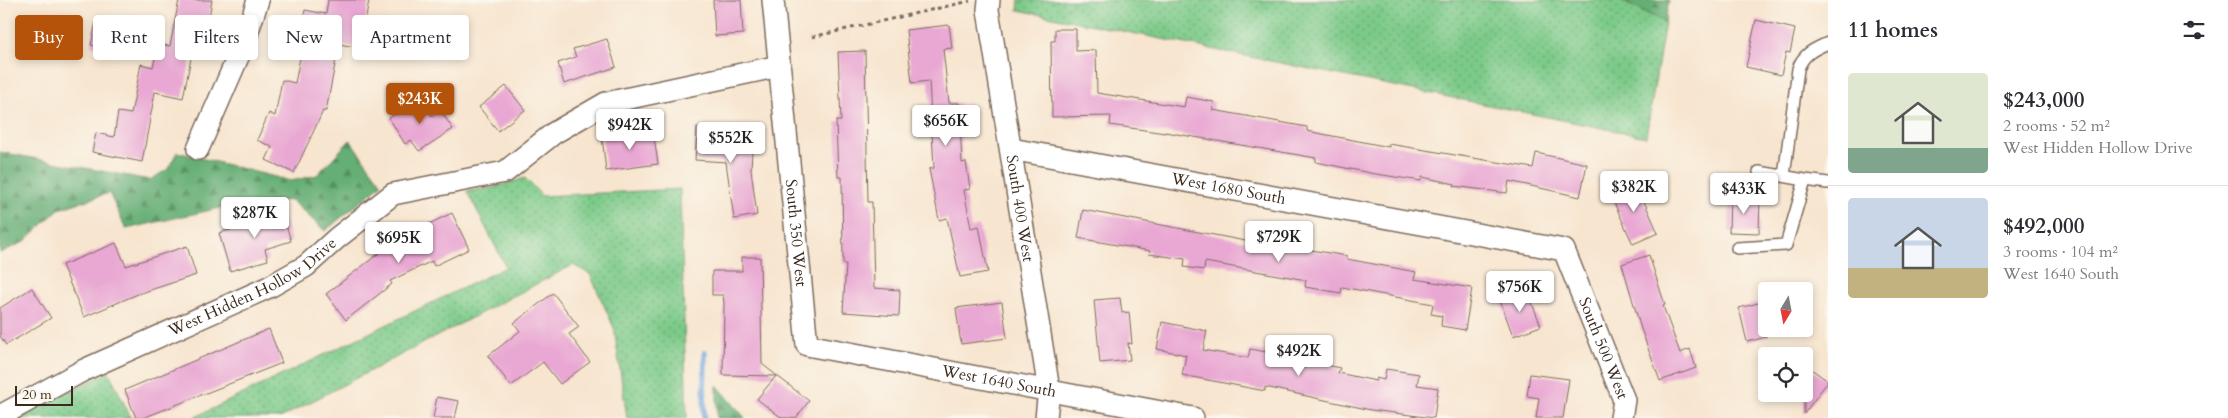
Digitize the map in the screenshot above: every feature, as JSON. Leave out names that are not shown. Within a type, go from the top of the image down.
[{"type":"street","points":[[198,149],[244,43],[258,0]]},
{"type":"street","name":"South 350 West","points":[[773,0],[807,345]]},
{"type":"street","name":"South 400 West","points":[[989,0],[988,10],[1049,390],[1046,418]]},
{"type":"street","name":"West Hidden Hollow Drive","points":[[0,416],[84,370],[269,287],[306,266],[337,238],[393,194],[505,172],[554,133],[606,103],[779,66]]},
{"type":"street","name":"West 1680 South","points":[[1011,149],[1564,250]]},
{"type":"street","name":"South 500 West","points":[[1564,250],[1624,400],[1621,418]]},
{"type":"street","name":"West 1640 South","points":[[807,345],[1193,418]]},
{"type":"lane","points":[[1784,176],[1798,69],[1802,58],[1828,42]]},
{"type":"lane","points":[[1760,172],[1828,183]]},
{"type":"lane","points":[[1737,248],[1786,245],[1805,180]]},
{"type":"path","points":[[812,37],[972,0]]},
{"type":"green space","points":[[1019,0],[1619,0],[1665,22],[1646,137],[1018,10]]},
{"type":"green space","points":[[1620,0],[1669,0],[1665,22]]},
{"type":"green space","points":[[350,140],[382,184],[325,231],[291,200],[220,208],[126,229],[109,193],[59,209],[24,242],[0,253],[0,152],[150,180],[168,169],[177,152],[291,181],[317,175]]},
{"type":"green space","points":[[525,178],[542,196],[680,189],[687,418],[627,418],[614,328],[590,274],[573,265],[280,418],[193,418],[506,267],[467,191],[492,188]]},
{"type":"green space","points":[[109,372],[131,418],[13,418]]},
{"type":"green space","points":[[717,385],[745,418],[717,418]]},
{"type":"building","points":[[179,0],[212,0],[209,15],[176,15]]},
{"type":"building","points":[[328,0],[369,0],[366,15],[352,15],[352,46],[342,45],[342,15],[304,15],[305,10],[326,14]]},
{"type":"building","points":[[713,0],[741,0],[743,34],[715,36]]},
{"type":"building","points":[[175,20],[175,60],[191,60],[183,98],[155,92],[142,162],[92,152],[96,133],[114,137],[118,112],[131,114],[141,64],[153,67],[155,60],[165,60],[165,45],[170,46]]},
{"type":"building","points":[[1756,20],[1795,29],[1790,53],[1786,52],[1781,75],[1746,67]]},
{"type":"building","points":[[949,25],[952,48],[943,49],[949,103],[959,103],[962,163],[966,162],[970,189],[964,190],[971,228],[979,226],[988,272],[960,277],[947,218],[939,220],[929,169],[934,168],[929,81],[912,83],[906,30]]},
{"type":"building","points":[[1055,29],[1076,29],[1076,51],[1096,50],[1097,93],[1184,107],[1186,97],[1214,102],[1213,110],[1307,127],[1307,131],[1389,147],[1389,144],[1533,168],[1536,153],[1587,164],[1580,197],[1509,181],[1507,193],[1454,186],[1455,184],[1422,177],[1421,181],[1370,173],[1316,162],[1316,158],[1165,132],[1110,125],[1111,116],[1052,117],[1051,41],[1055,41]]},
{"type":"building","points":[[607,39],[616,67],[564,84],[558,63],[576,57],[573,49]]},
{"type":"building","points":[[865,51],[868,202],[872,202],[874,288],[900,290],[899,316],[843,312],[846,264],[843,264],[842,177],[838,177],[836,121],[841,121],[838,52]]},
{"type":"building","points":[[300,60],[336,60],[326,111],[323,111],[294,173],[266,160],[272,147],[257,140],[269,113],[275,116],[282,80],[295,83]]},
{"type":"building","points":[[506,86],[525,110],[498,131],[479,107]]},
{"type":"building","points":[[420,98],[432,116],[440,110],[453,129],[419,151],[411,140],[405,144],[389,118]]},
{"type":"building","points":[[697,128],[753,131],[751,170],[757,215],[734,219],[726,162],[695,160]]},
{"type":"building","points":[[653,130],[658,164],[606,171],[602,137]]},
{"type":"building","points":[[1636,183],[1658,233],[1633,244],[1610,194]]},
{"type":"building","points":[[1730,197],[1760,198],[1759,233],[1729,232]]},
{"type":"building","points":[[280,206],[291,241],[265,249],[268,260],[230,271],[219,233],[248,225],[246,216]]},
{"type":"building","points":[[1083,210],[1293,250],[1293,247],[1347,256],[1347,259],[1416,272],[1414,279],[1472,288],[1465,330],[1441,326],[1442,316],[1431,314],[1433,304],[1342,287],[1341,293],[1305,287],[1306,280],[1205,262],[1204,270],[1184,267],[1185,259],[1149,254],[1150,251],[1078,238]]},
{"type":"building","points":[[452,213],[469,249],[434,266],[432,261],[390,281],[392,284],[346,320],[326,294],[382,251],[418,234],[416,230]]},
{"type":"building","points":[[116,243],[126,266],[187,246],[196,275],[138,294],[84,317],[62,265]]},
{"type":"building","points":[[1649,255],[1665,305],[1663,306],[1680,353],[1690,349],[1696,368],[1660,381],[1641,329],[1622,264]]},
{"type":"building","points":[[742,257],[760,257],[762,364],[809,401],[796,418],[782,418],[757,399],[776,376],[723,375],[724,303],[723,295],[712,295],[712,271],[742,271]]},
{"type":"building","points":[[32,288],[51,318],[6,345],[0,336],[0,308]]},
{"type":"building","points":[[1527,290],[1541,326],[1513,336],[1500,300]]},
{"type":"building","points":[[553,293],[579,327],[569,334],[590,362],[560,384],[543,362],[511,386],[488,356],[520,331],[514,323]]},
{"type":"building","points":[[1120,298],[1122,313],[1129,312],[1132,344],[1128,343],[1130,360],[1100,363],[1094,300]]},
{"type":"building","points":[[1002,302],[1007,338],[961,344],[956,308]]},
{"type":"building","points":[[1758,303],[1758,338],[1762,338],[1747,342],[1739,308]]},
{"type":"building","points":[[1162,322],[1207,331],[1203,350],[1248,358],[1250,349],[1272,353],[1270,362],[1305,368],[1307,361],[1340,368],[1338,373],[1376,381],[1376,378],[1384,380],[1386,369],[1419,374],[1417,385],[1438,388],[1434,418],[1371,410],[1265,387],[1265,391],[1182,375],[1186,355],[1157,349]]},
{"type":"building","points":[[269,329],[282,363],[143,418],[136,418],[125,390]]},
{"type":"building","points":[[1813,370],[1828,381],[1813,402]]},
{"type":"building","points":[[1530,374],[1569,379],[1563,418],[1536,418],[1539,398],[1527,396]]},
{"type":"building","points":[[437,397],[459,401],[455,418],[433,418]]},
{"type":"building","points":[[1804,402],[1813,402],[1804,414]]},
{"type":"waterway","points":[[704,418],[705,352]]}]
